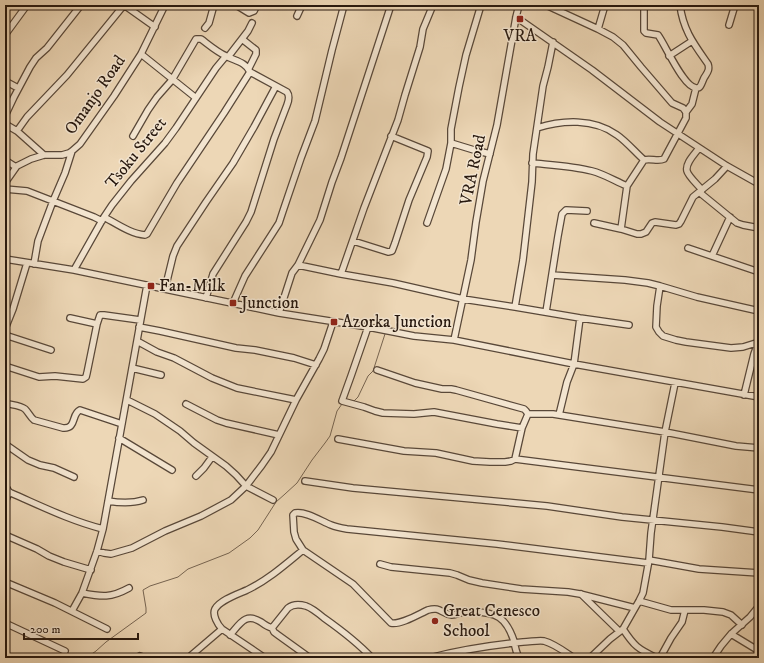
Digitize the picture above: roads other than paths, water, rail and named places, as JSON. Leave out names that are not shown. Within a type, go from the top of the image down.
[{"type":"street","points":[[5,34],[27,5]]},
{"type":"street","points":[[5,116],[18,88],[36,58],[47,48],[81,5]]},
{"type":"street","points":[[17,131],[67,75],[124,5],[155,27]]},
{"type":"street","name":"Omanjo Road","points":[[5,183],[16,167],[30,159],[44,155],[62,155],[72,151],[80,144],[141,54],[165,5]]},
{"type":"street","points":[[205,28],[209,23],[214,5]]},
{"type":"street","points":[[236,5],[249,13],[254,11],[257,5]]},
{"type":"street","points":[[297,16],[302,5]]},
{"type":"street","points":[[233,303],[245,276],[279,223],[299,164],[316,121],[344,5]]},
{"type":"street","points":[[279,313],[292,273],[298,265],[320,220],[391,5]]},
{"type":"street","points":[[341,274],[398,120],[414,69],[423,29],[433,5]]},
{"type":"street","points":[[428,223],[446,169],[451,143],[451,129],[459,87],[466,55],[481,5]]},
{"type":"street","name":"VRA Road","points":[[454,340],[471,260],[481,194],[502,96],[519,5]]},
{"type":"street","points":[[546,5],[560,8],[623,45],[672,103],[683,108],[686,112]]},
{"type":"street","points":[[598,29],[605,5]]},
{"type":"street","points":[[644,5],[644,31],[646,33],[658,36],[683,78],[692,87],[696,88]]},
{"type":"street","points":[[621,229],[627,186],[644,160],[664,159],[686,118],[686,112],[692,104],[696,88],[699,87],[709,68],[686,29],[680,5]]},
{"type":"street","points":[[729,25],[736,5]]},
{"type":"street","points":[[516,18],[553,42],[660,122],[726,166],[759,184]]},
{"type":"street","name":"Tsoku Street","points":[[74,270],[103,219],[131,181],[165,143],[216,68],[242,39],[252,23]]},
{"type":"street","points":[[133,136],[157,97],[172,80],[196,39],[201,39],[227,57],[238,61],[250,70],[289,93],[287,105],[274,139],[251,212],[213,274],[206,298]]},
{"type":"street","points":[[5,189],[27,191],[103,219],[141,235],[146,235],[177,183],[250,70],[256,50],[242,39]]},
{"type":"street","points":[[669,56],[692,41]]},
{"type":"street","points":[[515,306],[523,260],[532,182],[532,163],[543,86],[553,42]]},
{"type":"street","points":[[141,54],[196,98]]},
{"type":"street","points":[[5,81],[18,88]]},
{"type":"street","points":[[165,289],[173,256],[178,246],[233,163],[276,86]]},
{"type":"street","points":[[537,128],[550,124],[570,122],[597,125],[617,135],[644,160]]},
{"type":"street","points":[[5,124],[17,131],[44,155]]},
{"type":"street","points":[[353,241],[388,252],[392,251],[409,200],[427,157],[428,151],[392,136]]},
{"type":"street","points":[[451,143],[490,154]]},
{"type":"street","points":[[699,148],[687,166],[689,175],[701,191],[737,223],[743,226],[759,228]]},
{"type":"street","points":[[34,264],[38,241],[65,173],[72,151]]},
{"type":"street","points":[[5,160],[16,167]]},
{"type":"street","points":[[532,163],[568,166],[592,171],[627,186]]},
{"type":"street","points":[[594,223],[637,234],[644,233],[652,223],[655,222],[674,225],[679,224],[692,197],[715,179],[726,166]]},
{"type":"street","points":[[546,312],[562,214],[566,210],[587,211]]},
{"type":"street","points":[[712,256],[730,217]]},
{"type":"street","points":[[688,248],[759,272]]},
{"type":"street","points":[[5,259],[74,270],[279,313],[414,336],[454,340],[675,383],[759,397]]},
{"type":"street","points":[[5,329],[13,309],[27,263]]},
{"type":"street","points":[[298,265],[463,298],[629,325]]},
{"type":"street","points":[[552,275],[625,280],[660,286],[697,297],[759,311]]},
{"type":"street","points":[[72,611],[82,593],[91,570],[103,529],[147,285]]},
{"type":"street","points":[[660,286],[656,327],[663,336],[686,342],[731,348],[743,347],[759,341]]},
{"type":"street","points":[[5,366],[39,377],[55,376],[83,379],[86,377],[99,317],[102,314],[140,320]]},
{"type":"street","points":[[70,318],[97,324]]},
{"type":"street","points":[[559,415],[567,382],[574,364],[580,318]]},
{"type":"street","points":[[97,551],[111,554],[132,548],[165,531],[201,516],[231,500],[246,486],[268,456],[296,400],[316,365],[333,322]]},
{"type":"street","points":[[139,327],[236,348],[255,350],[294,358],[316,365]]},
{"type":"street","points":[[368,327],[342,401],[383,413],[414,414],[434,412],[522,428]]},
{"type":"street","points":[[5,335],[51,350]]},
{"type":"street","points":[[137,341],[212,378],[237,388],[296,400]]},
{"type":"street","points":[[744,395],[754,354],[759,341]]},
{"type":"street","points":[[132,368],[161,374]]},
{"type":"street","points":[[377,370],[423,385],[442,389],[451,389],[484,398],[518,408],[526,411],[528,414],[559,415],[759,448]]},
{"type":"street","points":[[590,658],[621,630],[639,602],[645,585],[665,432],[675,383]]},
{"type":"street","points":[[127,400],[155,414],[180,431],[212,457],[226,466],[246,486],[273,500]]},
{"type":"street","points":[[5,403],[24,408],[31,419],[63,428],[70,427],[77,411],[80,410],[122,424]]},
{"type":"street","points":[[186,404],[226,423],[279,435]]},
{"type":"street","points":[[515,459],[522,428],[528,414]]},
{"type":"street","points":[[119,438],[172,470]]},
{"type":"street","points":[[338,439],[404,451],[436,453],[473,460],[505,462],[515,459],[759,490]]},
{"type":"street","points":[[5,444],[28,460],[40,465],[54,468],[74,477]]},
{"type":"street","points":[[196,476],[212,457]]},
{"type":"street","points":[[305,481],[353,488],[547,506],[622,517],[759,532]]},
{"type":"street","points":[[5,485],[9,492],[66,517],[103,529]]},
{"type":"street","points":[[5,503],[9,492]]},
{"type":"street","points":[[108,501],[134,503],[143,500]]},
{"type":"street","points":[[519,658],[516,653],[511,633],[504,621],[498,616],[490,613],[463,612],[452,615],[437,609],[398,623],[391,623],[352,584],[304,550],[296,539],[293,515],[298,512],[347,529],[649,561],[691,568],[759,573]]},
{"type":"street","points":[[5,535],[49,556],[91,570]]},
{"type":"street","points":[[266,658],[230,635],[219,626],[215,615],[216,608],[227,599],[265,580],[304,550]]},
{"type":"street","points":[[380,564],[391,568],[457,575],[469,580],[513,588],[580,594],[635,608]]},
{"type":"street","points":[[5,582],[55,603],[107,629]]},
{"type":"street","points":[[82,593],[110,596],[129,588]]},
{"type":"street","points":[[580,594],[621,630],[639,649],[657,658]]},
{"type":"street","points":[[639,602],[671,610],[704,610],[722,612],[731,615],[742,625]]},
{"type":"street","points":[[272,628],[291,605],[306,606],[330,622],[362,647],[372,658]]},
{"type":"street","points":[[713,658],[731,634],[750,617],[759,606]]},
{"type":"street","points":[[660,658],[670,638],[682,622],[685,610]]},
{"type":"street","points":[[230,635],[241,622],[246,619],[254,618],[269,628],[272,628],[274,632],[310,658]]},
{"type":"street","points":[[5,623],[65,651]]},
{"type":"street","points":[[188,658],[222,629]]},
{"type":"street","points":[[731,634],[759,651]]},
{"type":"street","points":[[429,658],[460,651],[514,643],[542,641],[554,646],[574,658]]},
{"type":"waterway","points":[[351,401],[354,401],[358,397],[368,376],[373,371],[385,334]]},
{"type":"waterway","points":[[86,658],[146,613],[143,590],[150,586],[178,577],[188,569],[229,553],[250,538],[258,530],[276,502],[297,483],[330,436],[337,411],[342,404]]},
{"type":"place","name":"VRA","points":[[520,19]]},
{"type":"place","name":"Fan-Milk","points":[[151,286]]},
{"type":"place","name":"Junction","points":[[233,303]]},
{"type":"place","name":"Azorka Junction","points":[[334,322]]},
{"type":"place","name":"Great Cenesco School","points":[[435,621]]}]
